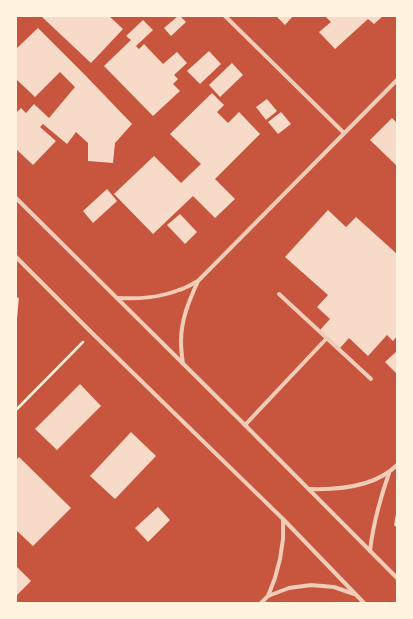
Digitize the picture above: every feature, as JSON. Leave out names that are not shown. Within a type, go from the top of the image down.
[{"type":"street","points":[[225,16],[344,134]]},
{"type":"street","points":[[183,364],[181,343],[183,321],[189,300],[198,281],[397,80]]},
{"type":"street","points":[[16,198],[397,578]]},
{"type":"street","points":[[16,257],[283,519],[364,603]]},
{"type":"street","points":[[117,298],[138,299],[159,296],[179,290],[198,281]]},
{"type":"street","points":[[279,294],[371,379]]},
{"type":"street","points":[[245,425],[327,338]]},
{"type":"street","points":[[309,489],[330,490],[350,487],[389,473],[397,465]]},
{"type":"street","points":[[370,551],[377,511],[389,473]]},
{"type":"street","points":[[261,603],[268,596],[280,559],[283,539],[283,519]]},
{"type":"street","points":[[268,596],[289,588],[311,585],[334,587],[355,594]]},
{"type":"path","points":[[16,410],[92,333]]},
{"type":"building","points":[[41,16],[109,16],[123,29],[91,63]]},
{"type":"building","points":[[178,16],[186,22],[171,36],[164,28]]},
{"type":"building","points":[[276,16],[293,16],[285,25]]},
{"type":"building","points":[[325,16],[383,16],[374,24],[368,19],[335,49],[319,32],[331,22]]},
{"type":"building","points":[[143,20],[153,30],[136,46],[139,49],[144,44],[163,64],[177,52],[187,63],[174,75],[178,79],[173,84],[180,91],[153,116],[104,66],[131,40],[126,36]]},
{"type":"building","points":[[38,28],[132,124],[115,143],[113,163],[88,161],[88,143],[76,132],[67,144],[43,124],[40,127],[56,141],[33,165],[16,149],[16,113],[21,108],[26,113],[34,104],[49,118],[75,87],[60,72],[35,97],[16,79],[16,49]]},
{"type":"building","points":[[209,51],[221,64],[200,84],[187,71]]},
{"type":"building","points":[[232,63],[243,75],[220,97],[209,85]]},
{"type":"building","points":[[212,93],[224,105],[217,112],[228,123],[239,112],[260,134],[215,179],[235,199],[215,218],[193,196],[153,234],[114,194],[154,156],[181,183],[201,164],[170,134]]},
{"type":"building","points":[[267,99],[277,111],[266,120],[256,107]]},
{"type":"building","points":[[281,112],[291,124],[278,134],[268,122]]},
{"type":"building","points":[[392,118],[397,123],[397,166],[370,140]]},
{"type":"building","points":[[107,189],[117,201],[93,223],[83,211]]},
{"type":"building","points":[[328,210],[346,227],[356,217],[397,254],[397,336],[393,341],[387,335],[368,356],[349,338],[340,348],[320,330],[330,319],[317,307],[328,295],[285,257]]},
{"type":"building","points":[[180,214],[197,232],[185,244],[167,225]]},
{"type":"building","points":[[16,297],[19,298],[17,319],[16,318]]},
{"type":"building","points":[[397,351],[397,374],[385,362]]},
{"type":"building","points":[[80,384],[101,406],[57,450],[35,429]]},
{"type":"building","points":[[131,432],[156,456],[115,499],[90,476]]},
{"type":"building","points":[[19,457],[71,508],[33,546],[16,530],[16,460]]},
{"type":"building","points":[[158,507],[170,520],[148,542],[135,528]]},
{"type":"building","points":[[397,514],[397,528],[394,525]]},
{"type":"building","points":[[16,566],[31,581],[16,596]]}]
